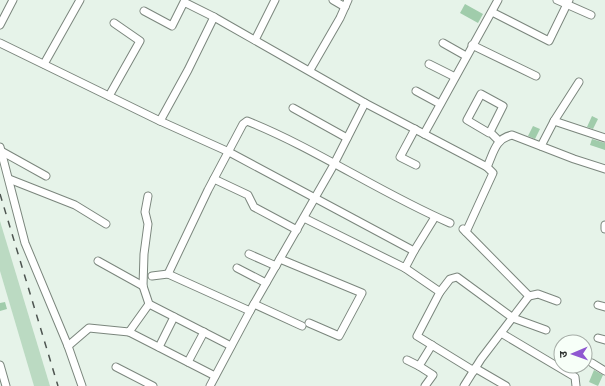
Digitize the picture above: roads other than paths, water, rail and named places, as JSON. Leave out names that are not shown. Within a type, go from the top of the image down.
[{"type":"street","points":[[0,25],[13,0]]},
{"type":"street","points":[[44,64],[80,0]]},
{"type":"street","points":[[255,40],[275,0]]},
{"type":"street","points":[[310,70],[346,3],[333,0]]},
{"type":"street","points":[[424,134],[498,0]]},
{"type":"street","points":[[557,0],[568,2],[591,15]]},
{"type":"street","points":[[144,11],[172,26],[184,2],[214,16],[365,102],[487,167],[493,173],[465,230],[529,296]]},
{"type":"street","points":[[492,12],[550,41],[568,2]]},
{"type":"street","points":[[160,121],[188,70],[214,16]]},
{"type":"street","points":[[109,96],[140,40],[114,23]]},
{"type":"street","points":[[0,43],[160,121],[229,152],[414,251]]},
{"type":"street","points":[[442,43],[466,56]]},
{"type":"street","points":[[472,45],[536,76]]},
{"type":"street","points":[[429,64],[455,77]]},
{"type":"street","points":[[541,146],[554,121],[579,82]]},
{"type":"street","points":[[416,91],[440,104]]},
{"type":"street","points":[[490,132],[503,106],[481,94],[467,120],[489,133],[490,132],[499,141]]},
{"type":"street","points":[[210,386],[250,311],[335,163],[365,102]]},
{"type":"street","points":[[293,108],[347,138]]},
{"type":"street","points":[[168,274],[214,179],[246,121],[264,128],[335,163],[435,217],[450,223]]},
{"type":"street","points":[[554,121],[605,138]]},
{"type":"street","points":[[415,129],[400,157],[416,165]]},
{"type":"street","points":[[487,167],[499,141],[504,137],[512,135],[605,169]]},
{"type":"street","points":[[1,149],[46,176]]},
{"type":"street","points":[[1,149],[25,243],[68,346],[82,386]]},
{"type":"street","points":[[8,179],[75,205],[106,224]]},
{"type":"street","points":[[214,179],[248,195],[254,207],[297,230]]},
{"type":"street","points":[[148,196],[145,212],[148,224],[144,254],[143,286],[149,304],[231,346]]},
{"type":"street","points":[[404,268],[435,217]]},
{"type":"street","points":[[304,218],[404,268],[440,292]]},
{"type":"street","points":[[249,254],[276,266]]},
{"type":"street","points":[[280,259],[362,293],[339,336],[309,323]]},
{"type":"street","points":[[98,261],[143,286]]},
{"type":"street","points":[[237,268],[266,283]]},
{"type":"street","points":[[152,276],[168,274],[250,311]]},
{"type":"street","points":[[506,386],[417,336],[440,292],[450,279],[457,277],[513,318],[546,330]]},
{"type":"street","points":[[464,386],[474,369],[529,296],[538,294],[557,301]]},
{"type":"street","points":[[129,332],[149,304]]},
{"type":"street","points":[[254,304],[302,326]]},
{"type":"street","points":[[159,347],[174,317]]},
{"type":"street","points":[[68,346],[89,328],[129,332],[215,376]]},
{"type":"street","points":[[188,362],[204,332]]},
{"type":"street","points":[[502,333],[575,377],[576,386]]},
{"type":"street","points":[[419,366],[432,345]]},
{"type":"street","points":[[407,360],[433,375],[426,386]]},
{"type":"street","points":[[593,364],[605,371]]},
{"type":"street","points":[[0,365],[6,386]]},
{"type":"street","points":[[116,368],[153,386]]},
{"type":"railway","points":[[0,194],[58,386]]}]
